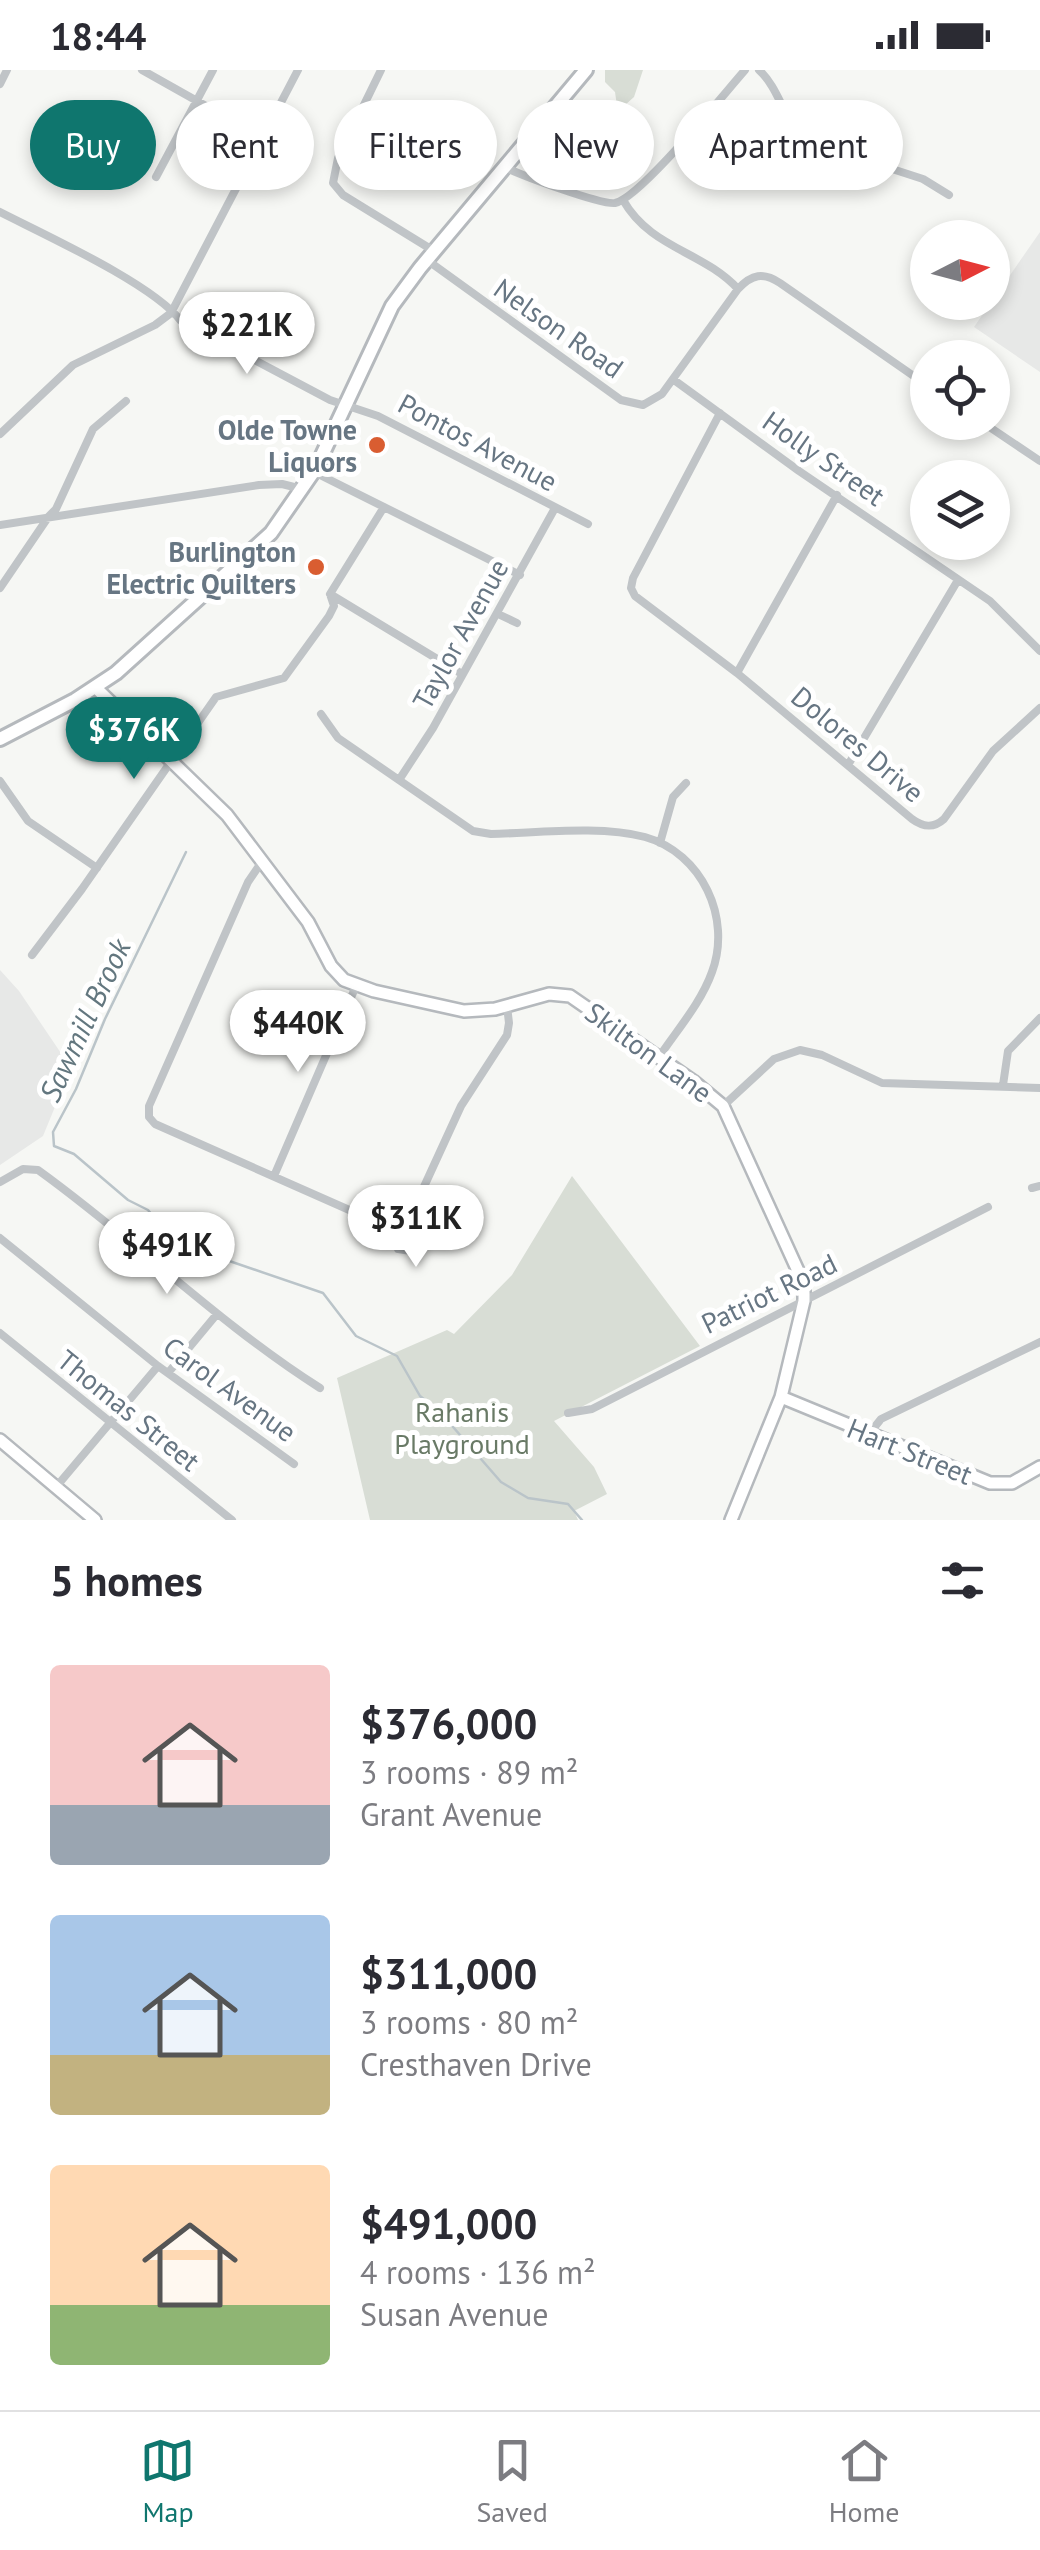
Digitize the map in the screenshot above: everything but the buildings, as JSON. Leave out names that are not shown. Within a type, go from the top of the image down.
[{"type":"main road","points":[[0,739],[95,688],[256,548],[314,472],[386,315],[430,256],[586,70]]},
{"type":"street","points":[[0,84],[7,70]]},
{"type":"street","points":[[142,70],[193,100]]},
{"type":"street","points":[[197,100],[213,70]]},
{"type":"street","points":[[283,100],[298,70]]},
{"type":"street","name":"Nelson Road","points":[[381,70],[338,158],[333,183],[343,195],[624,401],[650,403],[674,380],[738,289]]},
{"type":"street","points":[[505,167],[598,201],[623,200],[645,184],[745,70]]},
{"type":"street","points":[[758,70],[806,142],[924,178],[949,195]]},
{"type":"street","points":[[156,177],[176,140]]},
{"type":"street","points":[[0,434],[74,364],[155,325],[173,310],[236,190]]},
{"type":"street","points":[[623,200],[659,240],[718,272],[738,289],[753,276],[764,274],[910,374]]},
{"type":"street","name":"Pontos Avenue","points":[[0,212],[68,246],[173,310],[181,321],[330,400],[392,423],[588,524]]},
{"type":"street","name":"Holly Street","points":[[674,380],[1004,612],[1040,651]]},
{"type":"street","points":[[0,588],[56,509],[93,429],[126,401]]},
{"type":"street","name":"Dolores Drive","points":[[720,413],[642,561],[631,590],[637,598],[737,673],[912,819],[926,826],[944,819],[993,751],[1040,708]]},
{"type":"street","points":[[1008,440],[1040,462]]},
{"type":"street","points":[[314,472],[520,575]]},
{"type":"street","points":[[0,524],[258,485],[282,484],[304,489]]},
{"type":"street","points":[[737,673],[837,495]]},
{"type":"street","points":[[330,594],[384,507]]},
{"type":"street","name":"Taylor Avenue","points":[[398,780],[428,736],[555,508]]},
{"type":"street","points":[[848,766],[958,580]]},
{"type":"street","points":[[330,594],[462,674]]},
{"type":"street","points":[[32,955],[216,697],[284,678],[330,616],[334,606],[330,594]]},
{"type":"street","points":[[498,614],[517,623]]},
{"type":"street","points":[[95,688],[227,815],[313,930],[332,968],[356,986],[274,1176]]},
{"type":"street","points":[[321,714],[338,738],[450,818],[477,832],[624,834],[660,843],[686,860],[704,883],[716,912],[718,943],[708,983],[659,1057]]},
{"type":"street","points":[[162,750],[183,744]]},
{"type":"street","points":[[0,781],[28,821],[97,868]]},
{"type":"street","points":[[660,843],[673,797],[686,784]]},
{"type":"street","points":[[264,860],[248,882],[148,1111],[156,1124],[396,1230]]},
{"type":"street","name":"Skilton Lane","points":[[356,986],[456,1010],[482,1011],[549,994],[570,996],[723,1106],[802,1280],[804,1301],[781,1397],[731,1520]]},
{"type":"street","points":[[396,1230],[406,1225],[461,1106],[507,1036],[507,1006]]},
{"type":"street","points":[[1003,1085],[1008,1051],[1040,1018]]},
{"type":"street","points":[[723,1106],[774,1059],[800,1050],[822,1055],[882,1083],[1040,1088]]},
{"type":"street","points":[[0,1182],[33,1168],[282,1364],[320,1388]]},
{"type":"street","name":"Patriot Road","points":[[568,1413],[591,1409],[988,1208]]},
{"type":"street","points":[[396,1230],[397,1248],[410,1252],[416,1242],[406,1225]]},
{"type":"street","name":"Carol Avenue","points":[[0,1238],[158,1366],[294,1464]]},
{"type":"street","points":[[168,1373],[217,1314]]},
{"type":"street","name":"Thomas Street","points":[[0,1333],[232,1520]]},
{"type":"street","points":[[868,1434],[881,1419],[1040,1342]]},
{"type":"street","points":[[56,1487],[158,1366]]},
{"type":"street","name":"Hart Street","points":[[781,1397],[994,1484],[1016,1481],[1040,1467]]},
{"type":"street","points":[[0,1440],[95,1520]]},
{"type":"shaded area","points":[[1040,232],[1040,372],[1010,352],[1010,340],[993,340],[974,327],[979,320],[1010,320],[1010,275]]},
{"type":"shaded area","points":[[0,970],[19,991],[71,1068],[43,1136],[0,1165]]},
{"type":"green space","points":[[605,70],[643,70],[631,100],[616,100],[615,92],[605,82]]},
{"type":"green space","name":"Rahanis Playground","points":[[572,1176],[700,1346],[554,1421],[594,1467],[607,1494],[574,1511],[578,1520],[370,1520],[337,1378],[447,1330],[454,1334],[512,1275]]},
{"type":"waterway","name":"Sawmill Brook","points":[[186,852],[53,1132],[54,1146],[74,1154],[128,1200],[148,1210],[163,1229],[203,1252],[323,1293],[356,1336],[397,1356],[420,1396],[440,1412],[501,1482],[528,1498],[568,1504],[582,1520]]},
{"type":"place","name":"Olde Towne Liquors","points":[[377,445]]},
{"type":"place","name":"Burlington Electric Quilters","points":[[316,567]]}]
